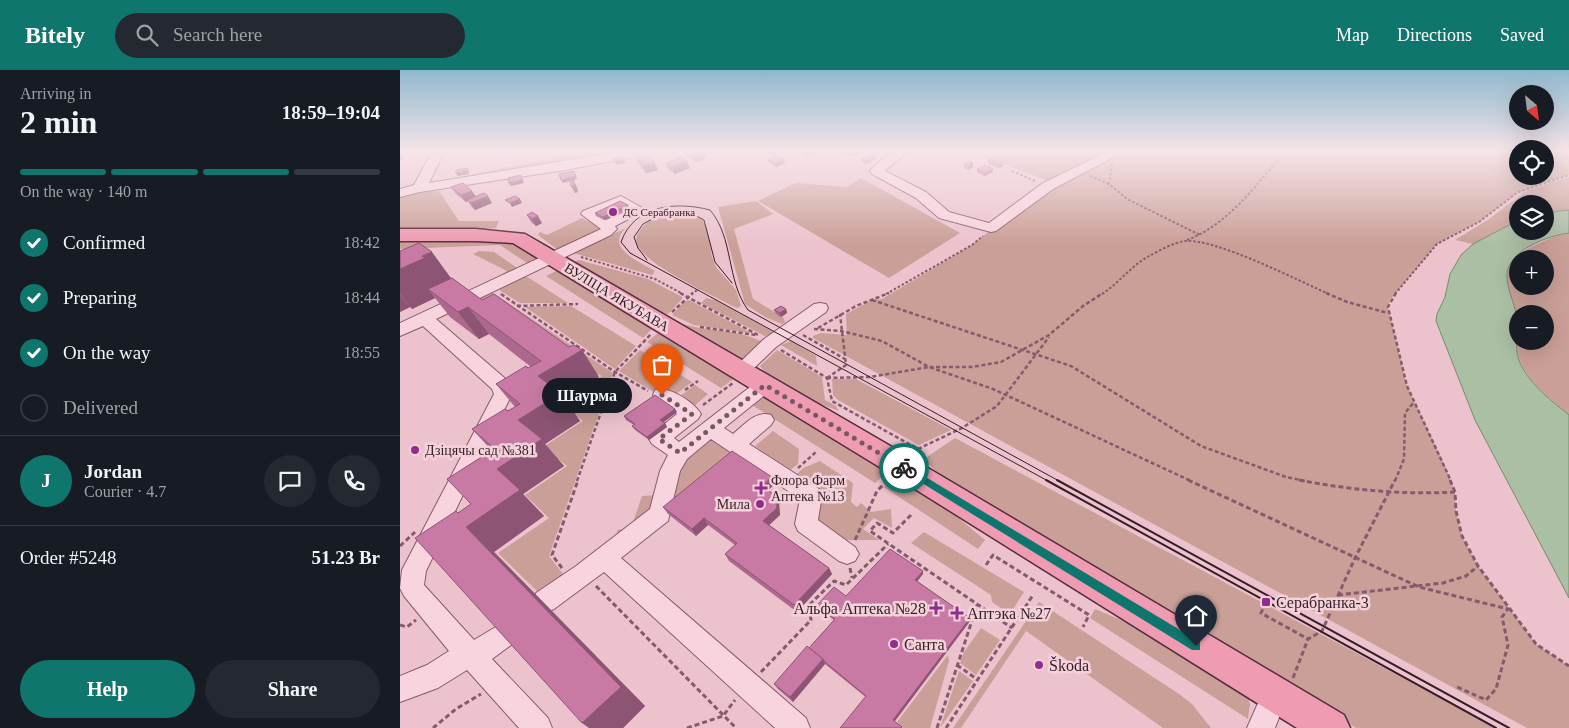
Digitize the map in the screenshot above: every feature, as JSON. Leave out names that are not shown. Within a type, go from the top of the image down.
[{"type":"main road","name":"ВУЛІЦА ЯКУБАВА","points":[[400,234],[505,236],[518,238],[558,255],[741,371],[1282,690],[1331,728]]},
{"type":"street","points":[[400,193],[427,183]]},
{"type":"street","points":[[421,185],[438,183]]},
{"type":"street","points":[[897,183],[921,195],[944,215],[991,228],[1055,183]]},
{"type":"street","points":[[400,330],[606,232],[610,229],[606,225]]},
{"type":"street","points":[[741,371],[764,339],[800,323],[820,308]]},
{"type":"street","points":[[425,318],[501,386],[504,394],[412,578],[412,588],[420,600],[538,728]]},
{"type":"street","points":[[545,602],[660,514],[670,471],[680,453],[765,385]]},
{"type":"street","points":[[655,393],[692,414],[659,439],[680,453]]},
{"type":"street","points":[[734,444],[764,420]]},
{"type":"street","points":[[709,428],[811,495],[806,524],[847,554]]},
{"type":"street","points":[[604,558],[796,728]]},
{"type":"street","points":[[400,689],[432,679],[508,631]]},
{"type":"street","points":[[1261,728],[1282,690]]},
{"type":"path","points":[[1040,183],[1048,186]]},
{"type":"path","points":[[1106,183],[1127,199],[1200,235]]},
{"type":"path","points":[[558,255],[656,279],[764,339],[828,378],[870,377],[929,367],[972,367],[1002,362],[1050,335],[1083,306],[1117,284],[1149,256],[1200,235],[1246,198],[1256,183]]},
{"type":"path","points":[[1544,183],[1518,192],[1479,222],[1436,244],[1390,300],[1388,313],[1407,386],[1455,492],[1456,511],[1462,536],[1478,566],[1508,609],[1536,644],[1569,666]]},
{"type":"path","points":[[856,306],[896,290],[972,245],[991,228]]},
{"type":"path","points":[[1185,241],[1214,246],[1240,255],[1306,282],[1347,302],[1388,313]]},
{"type":"path","points":[[491,287],[615,372],[655,393]]},
{"type":"path","points":[[686,297],[699,289]]},
{"type":"path","points":[[872,300],[1071,366],[1201,446],[1286,477],[1344,489],[1390,492],[1455,492]]},
{"type":"path","points":[[517,306],[578,304]]},
{"type":"path","points":[[828,378],[846,365],[840,314]]},
{"type":"path","points":[[800,323],[882,341],[929,367],[1006,396],[1419,587],[1452,596],[1483,599],[1508,609]]},
{"type":"path","points":[[800,323],[815,343],[845,359]]},
{"type":"path","points":[[693,326],[764,339]]},
{"type":"path","points":[[828,378],[832,401],[918,449],[962,428],[997,406],[1050,335]]},
{"type":"path","points":[[641,344],[615,372],[552,555],[736,728]]},
{"type":"path","points":[[692,414],[719,394]]},
{"type":"path","points":[[1282,690],[1308,639],[1322,631],[1355,558],[1390,492],[1404,459],[1406,413],[1414,402]]},
{"type":"path","points":[[797,469],[816,452]]},
{"type":"path","points":[[852,578],[847,554],[852,548],[877,492]]},
{"type":"path","points":[[779,503],[786,497]]},
{"type":"path","points":[[911,515],[893,533],[877,523],[870,531],[1012,628]]},
{"type":"path","points":[[748,685],[811,620],[809,606],[834,580],[846,584],[888,544]]},
{"type":"path","points":[[986,565],[994,555],[1089,615],[1083,627]]},
{"type":"path","points":[[1338,594],[1419,587],[1466,576],[1478,566]]},
{"type":"path","points":[[946,728],[1033,595]]},
{"type":"path","points":[[1266,602],[1261,613],[1308,639]]},
{"type":"path","points":[[936,728],[976,605]]},
{"type":"path","points":[[1455,686],[1486,700],[1496,689],[1508,645],[1502,617],[1508,609]]},
{"type":"path","points":[[957,665],[978,680]]},
{"type":"path","points":[[433,728],[456,709],[497,684]]},
{"type":"path","points":[[687,728],[723,716],[728,709]]},
{"type":"shaded area","points":[[796,183],[847,187],[854,183],[869,183],[960,233],[889,278],[758,201]]},
{"type":"shaded area","points":[[1050,183],[1509,183],[1509,185],[1539,185],[1514,195],[1509,195],[1509,199],[1479,222],[1437,244],[1390,300],[1388,307],[1407,386],[1446,468],[1455,492],[1456,511],[1462,536],[1478,566],[1536,644],[1569,666],[1569,728],[1527,728],[813,338],[813,336],[821,333],[847,335],[846,314],[872,300],[882,299],[972,245]]},
{"type":"shaded area","points":[[1569,183],[1569,210],[1554,212],[1554,195],[1521,195],[1526,191],[1544,185]]},
{"type":"shaded area","points":[[439,191],[459,221],[499,221],[496,228],[400,233],[400,195]]},
{"type":"shaded area","points":[[756,201],[773,214],[734,229],[753,299],[783,317],[785,322],[782,324],[765,317],[745,304],[718,207]]},
{"type":"shaded area","points":[[1509,204],[1509,225],[1473,244],[1455,240]]},
{"type":"shaded area","points":[[1569,210],[1569,233],[1554,236],[1554,212]]},
{"type":"shaded area","points":[[679,213],[695,215],[702,219],[707,228],[712,257],[716,267],[736,290],[741,306],[737,308],[667,271],[643,253],[637,244],[637,234],[648,222],[658,217]]},
{"type":"shaded area","points":[[582,218],[605,229],[558,250],[538,235],[540,232],[547,235]]},
{"type":"shaded area","points":[[1509,225],[1509,240],[1543,240],[1524,250],[1509,250],[1507,276],[1509,295],[1513,305],[1509,305],[1509,350],[1517,350],[1520,362],[1527,376],[1550,400],[1569,415],[1569,598],[1475,420],[1436,321],[1437,314],[1445,297],[1450,274],[1461,255],[1473,244]]},
{"type":"shaded area","points":[[626,228],[620,235],[619,242],[622,248],[633,259],[655,271],[652,275],[573,253]]},
{"type":"shaded area","points":[[1569,233],[1569,415],[1547,397],[1529,377],[1522,366],[1517,350],[1554,350],[1554,305],[1513,305],[1511,295],[1554,295],[1554,250],[1526,250],[1546,240],[1554,240],[1555,236]]},
{"type":"shaded area","points":[[511,240],[541,258],[530,265],[500,245],[400,249],[400,242]]},
{"type":"shaded area","points":[[479,251],[494,252],[519,269],[504,277],[501,275],[507,271],[473,254]]},
{"type":"shaded area","points":[[579,260],[648,279],[682,297],[682,299],[668,314],[662,313],[577,265],[575,261]]},
{"type":"shaded area","points":[[1509,268],[1509,287],[1507,278]]},
{"type":"shaded area","points":[[558,270],[652,329],[643,338],[546,276]]},
{"type":"shaded area","points":[[525,276],[568,303],[520,303],[496,288]]},
{"type":"shaded area","points":[[490,291],[613,373],[549,556],[566,578],[541,595],[498,553],[549,518],[525,495],[567,466],[543,447],[583,421],[561,403],[602,376],[466,307]]},
{"type":"shaded area","points":[[706,298],[715,300],[777,334],[765,336],[701,303]]},
{"type":"shaded area","points":[[688,300],[751,333],[694,325],[672,315]]},
{"type":"shaded area","points":[[571,306],[636,346],[615,369],[525,307]]},
{"type":"shaded area","points":[[681,323],[744,335],[764,343],[747,361]]},
{"type":"shaded area","points":[[658,333],[735,378],[721,388],[647,342]]},
{"type":"shaded area","points":[[791,341],[816,356],[817,366],[781,345]]},
{"type":"shaded area","points":[[640,350],[692,382],[675,395],[664,389],[657,394],[619,371]]},
{"type":"shaded area","points":[[777,350],[822,377],[825,400],[836,406],[839,411],[818,403],[764,371],[760,366]]},
{"type":"shaded area","points":[[832,379],[856,379],[951,430],[919,445],[838,400],[833,395]]},
{"type":"shaded area","points":[[695,385],[708,394],[692,408],[676,399]]},
{"type":"shaded area","points":[[767,397],[887,472],[875,483],[749,403]]},
{"type":"shaded area","points":[[773,431],[799,449],[798,464],[789,471],[755,446]]},
{"type":"shaded area","points":[[710,438],[735,452],[676,503],[669,502],[678,463]]},
{"type":"shaded area","points":[[955,438],[1495,728],[1356,728],[955,491],[924,459]]},
{"type":"shaded area","points":[[820,461],[853,483],[851,502],[857,507],[861,503],[871,512],[891,509],[892,528],[874,518],[863,529],[879,540],[839,540],[816,526],[816,488],[797,474],[803,468]]},
{"type":"shaded area","points":[[894,476],[949,510],[985,540],[978,549],[884,487]]},
{"type":"shaded area","points":[[659,495],[653,507],[637,527],[630,532],[617,535],[617,530],[631,528],[642,496]]},
{"type":"shaded area","points":[[924,532],[1024,592],[1010,614],[992,602],[991,595],[911,543]]},
{"type":"shaded area","points":[[1039,602],[1179,694],[1192,704],[1211,728],[1163,728],[1026,631],[961,728],[953,728]]},
{"type":"shaded area","points":[[1095,609],[1145,630],[1247,695],[1250,704],[1248,719],[1090,618]]},
{"type":"shaded area","points":[[981,628],[1000,640],[976,675],[960,663],[964,652]]},
{"type":"shaded area","points":[[948,655],[949,661],[930,728],[903,728],[897,722]]},
{"type":"shaded area","points":[[959,671],[973,681],[940,728]]},
{"type":"building","points":[[463,183],[472,191],[461,195],[451,187]]},
{"type":"building","points":[[484,193],[488,196],[471,203],[467,200]]},
{"type":"building","points":[[515,196],[520,199],[510,203],[505,200]]},
{"type":"building","points":[[620,201],[628,205],[603,217],[595,213]]},
{"type":"building","points":[[532,212],[538,216],[532,219],[527,215]]},
{"type":"building","points":[[419,243],[432,252],[422,256],[425,258],[400,269],[400,251]]},
{"type":"building","points":[[452,278],[482,300],[494,294],[569,347],[574,345],[582,350],[538,376],[561,393],[518,420],[542,439],[497,469],[520,490],[466,527],[621,687],[582,723],[415,538],[456,511],[458,513],[471,504],[447,479],[483,456],[485,458],[497,451],[472,429],[505,409],[508,411],[520,404],[496,384],[526,366],[528,368],[541,361],[468,307],[458,312],[428,289]]},
{"type":"building","points":[[781,306],[786,309],[780,313],[774,310]]},
{"type":"building","points":[[655,395],[675,409],[660,420],[665,423],[647,437],[632,426],[635,424],[624,416]]},
{"type":"building","points":[[732,451],[772,477],[762,486],[776,496],[777,508],[763,521],[829,568],[794,605],[725,554],[737,543],[704,518],[692,529],[663,507]]},
{"type":"building","points":[[890,549],[923,571],[915,580],[970,618],[893,720],[901,728],[840,728],[866,696],[809,648],[835,619],[817,605],[834,587],[846,596]]},
{"type":"building","points":[[807,646],[823,659],[790,697],[774,684]]},
{"type":"tram line","points":[[1048,481],[630,253],[621,242],[627,230],[646,213],[670,206],[697,207],[710,210],[718,221],[723,233],[736,286],[748,310],[1059,481]]},
{"type":"tram line","points":[[680,212],[691,213],[704,220],[715,262],[732,283]]},
{"type":"tram line","points":[[647,260],[638,248],[634,237],[643,224],[656,217]]},
{"type":"tram line","points":[[1046,480],[1496,728]]},
{"type":"tram line","points":[[1057,480],[1509,728]]},
{"type":"way so far","points":[[662,395],[692,414],[659,439],[680,453],[765,385],[904,468]]},
{"type":"place","name":"ДС Серабранка","points":[[613,212]]},
{"type":"place","name":"Шаурма","points":[[662,395]]},
{"type":"place","name":"Дзіцячы сад №381","points":[[415,450]]},
{"type":"place","name":"Флора Фарм Аптека №13","points":[[761,488]]},
{"type":"place","name":"Мила","points":[[760,504]]},
{"type":"place","name":"Серабранка-3","points":[[1266,602]]},
{"type":"place","name":"Альфа Аптека №28","points":[[936,608]]},
{"type":"place","name":"Аптэка №27","points":[[957,613]]},
{"type":"place","name":"Санта","points":[[894,644]]},
{"type":"place","name":"Škoda","points":[[1039,665]]},
{"type":"route","points":[[904,468],[1196,646]]}]
